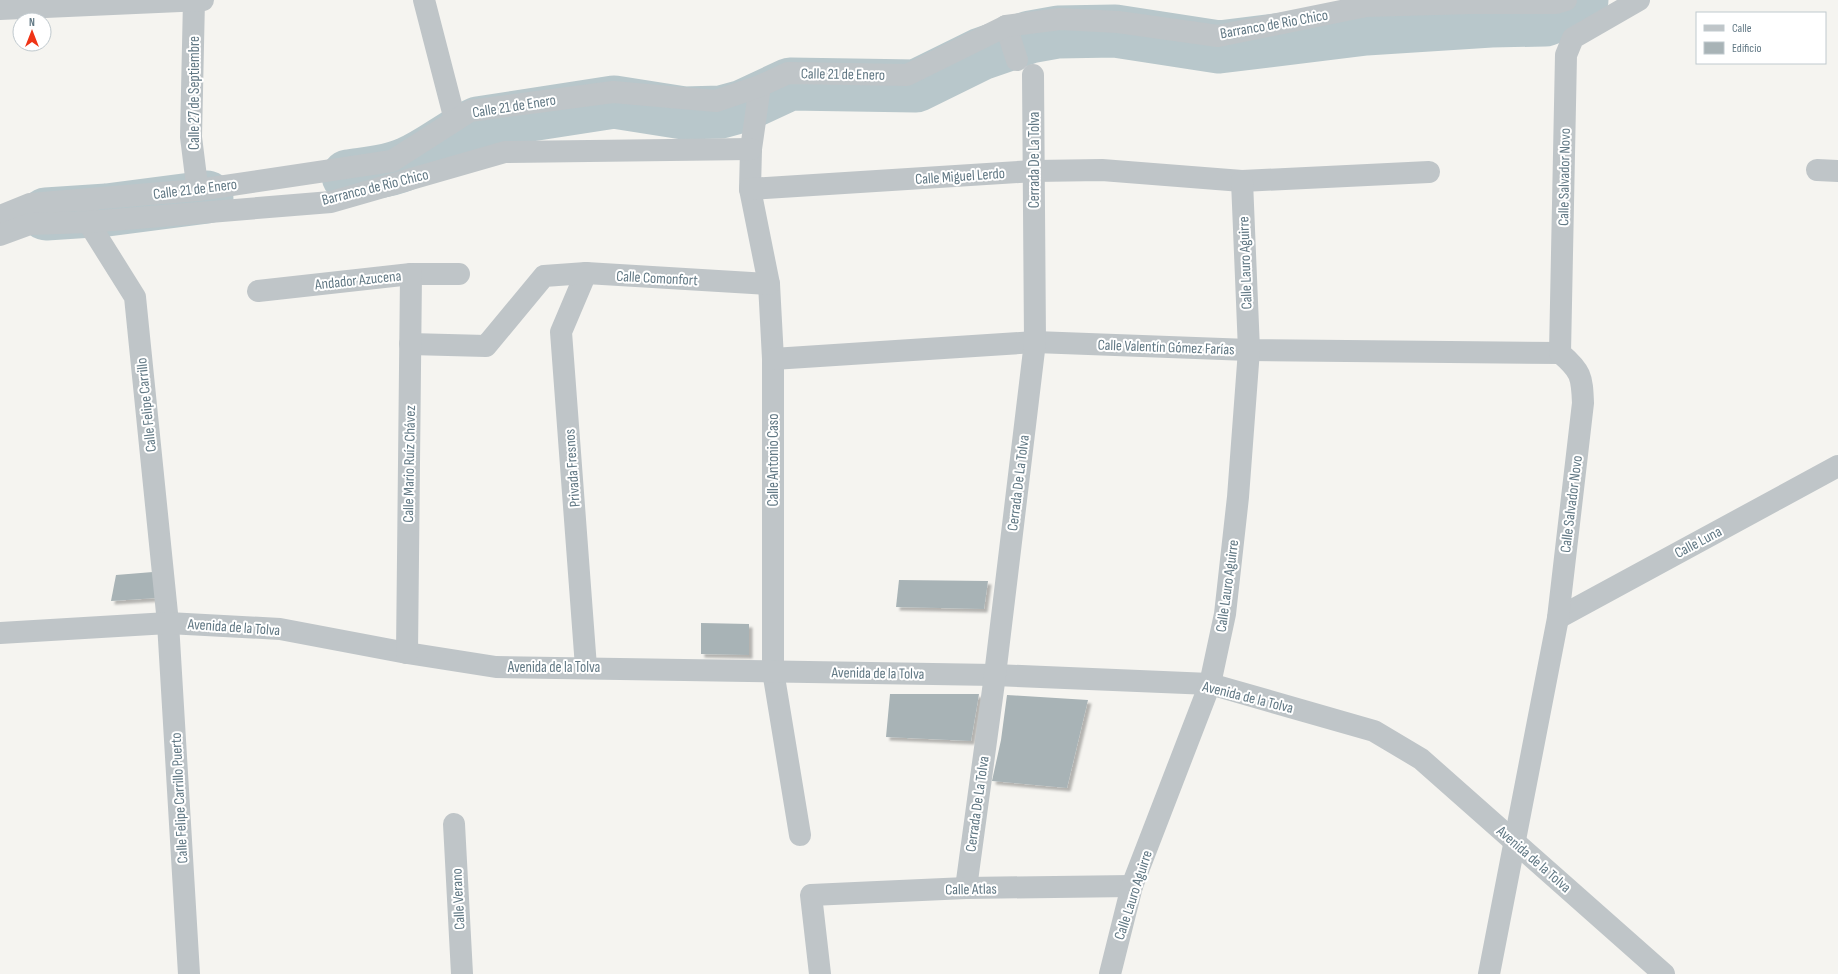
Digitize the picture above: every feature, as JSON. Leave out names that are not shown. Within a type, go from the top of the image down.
[{"type":"street","points":[[0,9],[197,0]]},
{"type":"street","name":"Calle 27 de Septiembre","points":[[197,0],[191,137],[197,185]]},
{"type":"street","points":[[424,0],[455,120]]},
{"type":"street","name":"Barranco de Rio Chico","points":[[1006,26],[1067,20],[1118,22],[1218,36],[1366,6],[1471,3],[1556,3],[1566,0]]},
{"type":"street","name":"Calle Salvador Novo","points":[[1489,974],[1558,618],[1583,403],[1583,384],[1576,366],[1560,354],[1566,55],[1573,38],[1639,0]]},
{"type":"street","points":[[1006,26],[1016,60]]},
{"type":"street","name":"Calle 21 de Enero","points":[[0,216],[30,204],[198,190],[392,161],[470,111],[613,92],[716,101],[760,86],[788,73],[907,75],[1006,26]]},
{"type":"street","name":"Cerrada De La Tolva","points":[[966,888],[995,675],[1035,342],[1033,75]]},
{"type":"street","name":"Calle Antonio Caso","points":[[760,86],[751,149],[750,188],[769,284],[773,359],[773,671],[800,835]]},
{"type":"street","name":"Barranco de Rio Chico","points":[[0,235],[30,224],[88,222],[331,202],[504,152],[751,149]]},
{"type":"street","name":"Calle Miguel Lerdo","points":[[750,188],[1034,171],[1102,170],[1242,181],[1429,172]]},
{"type":"street","name":"Calle Lauro Aguirre","points":[[1110,974],[1132,886],[1210,684],[1225,614],[1238,497],[1249,350],[1242,181]]},
{"type":"street","points":[[88,200],[88,222]]},
{"type":"street","name":"Calle Felipe Carrillo","points":[[88,222],[135,297],[168,623]]},
{"type":"street","name":"Calle Comonfort","points":[[410,344],[486,346],[544,276],[586,273],[769,284]]},
{"type":"street","name":"Privada Fresnos","points":[[586,273],[561,332],[586,667]]},
{"type":"street","name":"Andador Azucena","points":[[258,292],[412,274],[459,274]]},
{"type":"street","name":"Calle Mario Ruíz Chávez","points":[[407,653],[412,274]]},
{"type":"street","name":"Calle Valentín Gómez Farías","points":[[773,359],[1035,342],[1249,350],[1560,354]]},
{"type":"street","name":"Calle Luna","points":[[1558,618],[1838,466]]},
{"type":"street","name":"Avenida de la Tolva","points":[[0,633],[168,623],[280,629],[407,653],[496,667],[586,667],[995,675],[1210,684],[1374,731],[1421,758],[1664,974]]},
{"type":"street","name":"Calle Felipe Carrillo Puerto","points":[[168,623],[189,974]]},
{"type":"street","name":"Calle Verano","points":[[454,824],[462,974]]},
{"type":"street","name":"Calle Atlas","points":[[820,974],[810,895],[966,888],[1132,886]]},
{"type":"building","points":[[153,572],[157,598],[111,601],[116,575]]},
{"type":"building","points":[[899,580],[988,581],[984,609],[896,607]]},
{"type":"building","points":[[701,623],[749,624],[749,655],[701,654]]},
{"type":"building","points":[[890,694],[979,694],[971,741],[886,737]]},
{"type":"building","points":[[1007,695],[1088,700],[1067,788],[992,781],[1001,740]]},
{"type":"waterway","points":[[348,176],[378,172],[401,166],[426,154],[460,132],[478,123],[614,102],[684,113],[721,112],[743,106],[790,84],[916,86],[981,54],[1030,37],[1058,32],[1115,31],[1219,47],[1366,29],[1491,21],[1545,20],[1575,9],[1582,0]]},
{"type":"waterway","points":[[46,214],[107,210],[207,197]]}]
